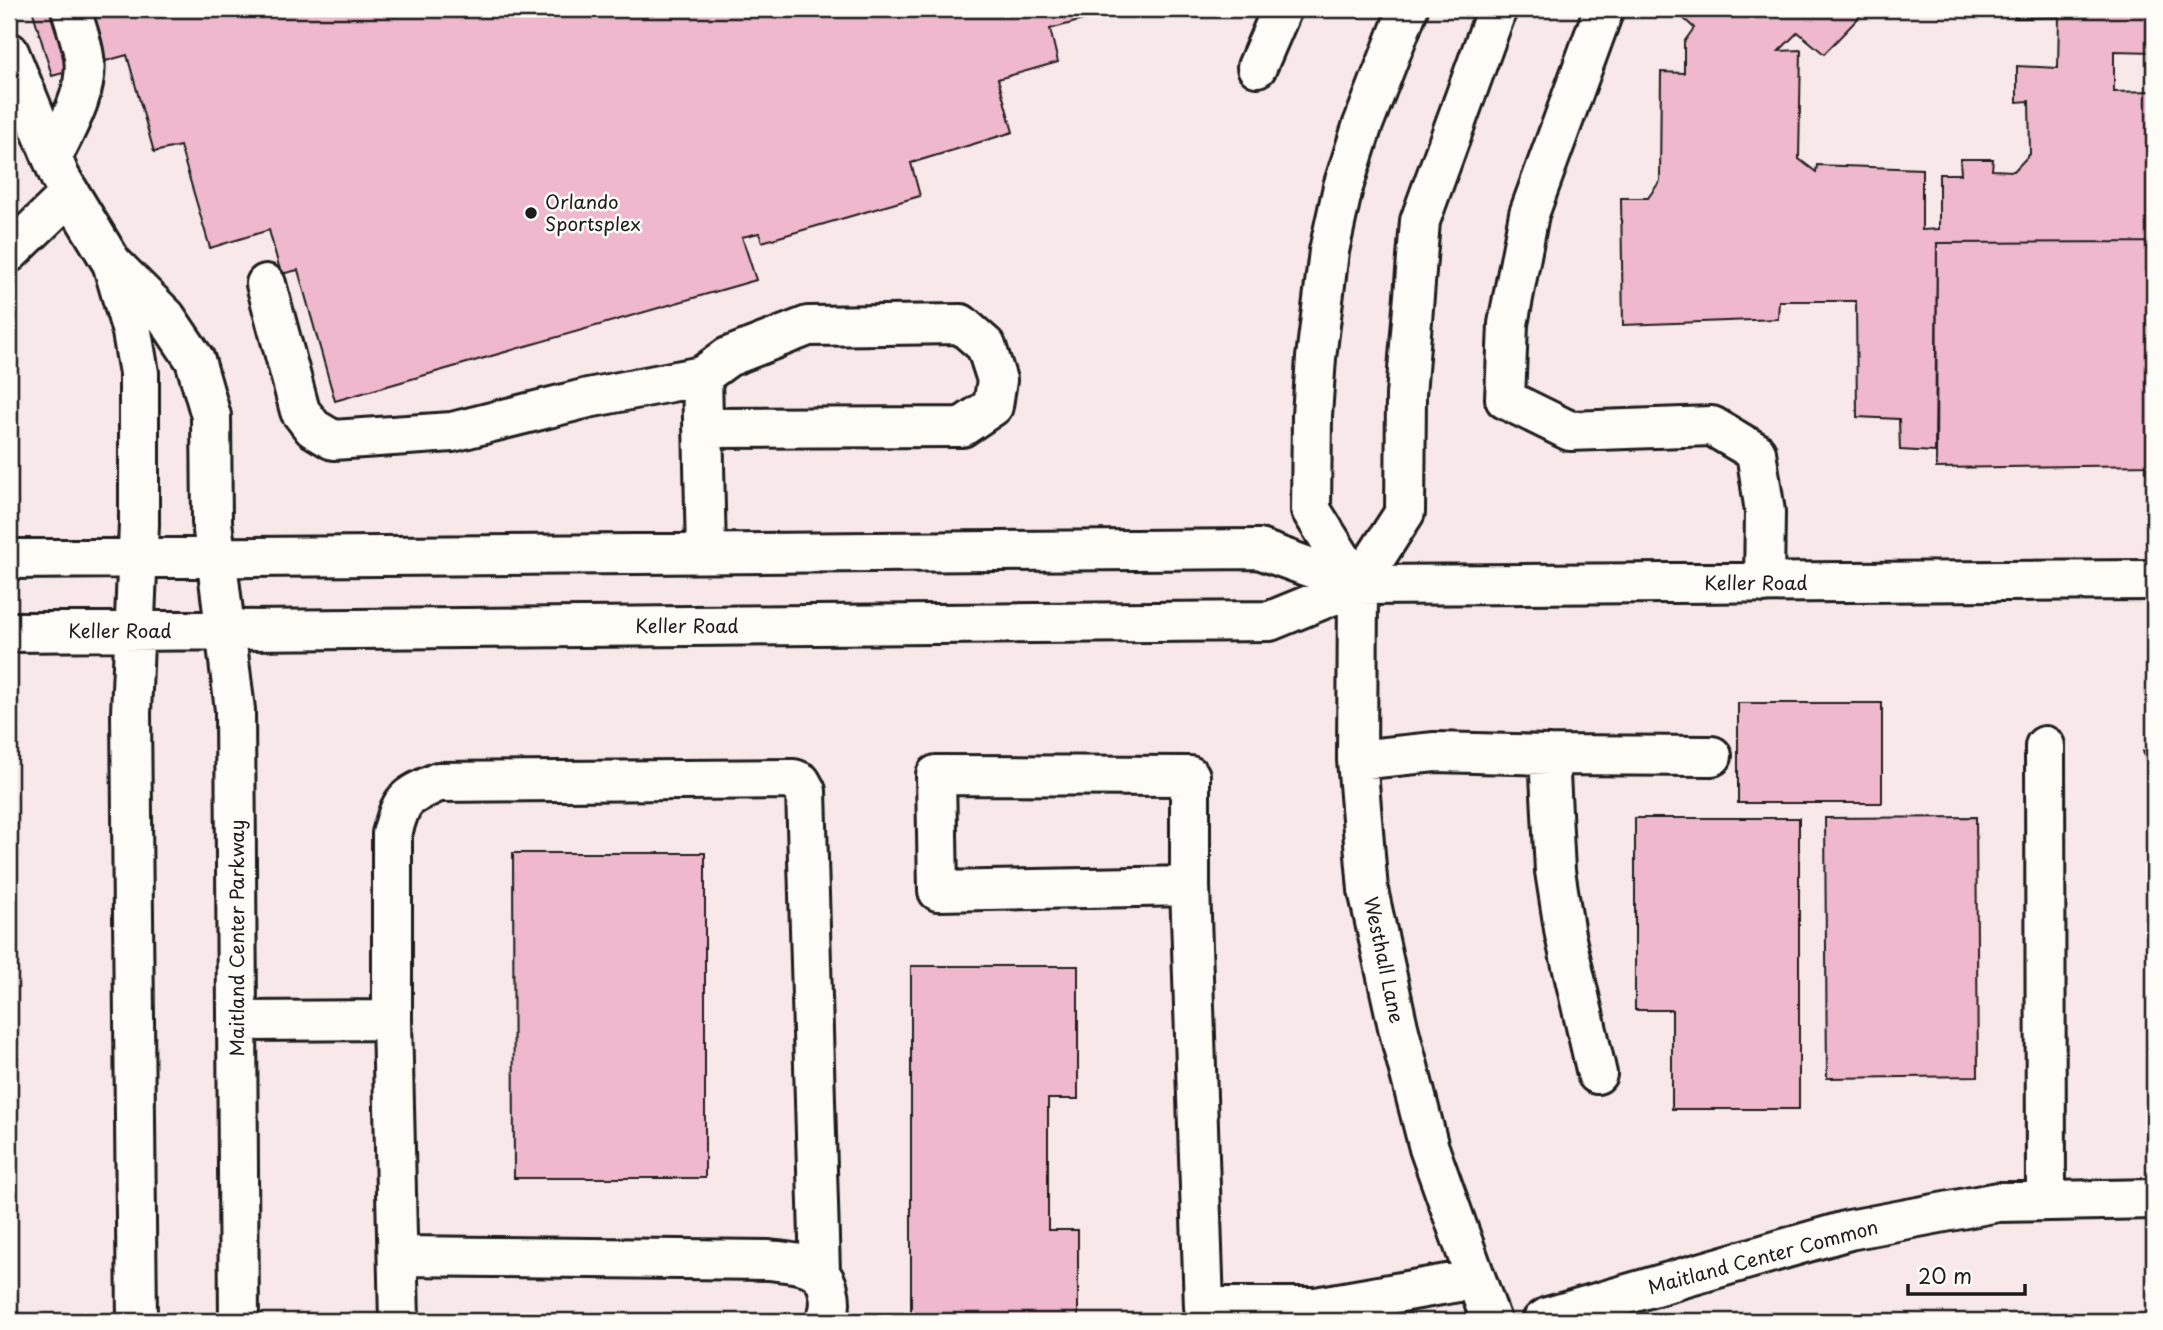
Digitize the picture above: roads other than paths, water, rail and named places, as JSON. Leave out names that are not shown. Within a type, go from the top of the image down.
[{"type":"street","points":[[52,158],[75,107],[85,72],[84,57],[71,9]]},
{"type":"street","points":[[1257,67],[1282,9]]},
{"type":"street","points":[[1408,9],[1362,127],[1343,187],[1329,251],[1316,358],[1312,415],[1311,510],[1358,585],[1405,512],[1406,395],[1420,221],[1497,9]]},
{"type":"street","points":[[1604,9],[1529,214],[1508,324],[1505,399],[1570,431],[1712,426],[1756,452],[1765,512],[1764,583]]},
{"type":"street","points":[[9,52],[52,158],[70,194],[112,263],[132,332],[139,373],[137,558],[131,713],[137,1321]]},
{"type":"street","points":[[9,253],[70,194]]},
{"type":"street","name":"Maitland Center Parkway","points":[[112,263],[166,317],[195,360],[211,416],[212,522],[235,710],[240,1321]]},
{"type":"street","points":[[266,284],[300,411],[313,428],[333,440],[452,432],[588,398],[702,376],[728,357],[808,326],[961,324],[986,346],[997,380],[993,406],[962,427],[703,428]]},
{"type":"street","points":[[702,376],[706,553]]},
{"type":"street","name":"Keller Road","points":[[9,559],[1259,549],[1358,585],[2154,580]]},
{"type":"street","name":"Keller Road","points":[[9,632],[1270,621],[1358,585]]},
{"type":"street","name":"Westhall Lane","points":[[1358,585],[1357,760],[1368,890],[1398,1027],[1429,1148],[1490,1321]]},
{"type":"street","points":[[2045,746],[2046,1201]]},
{"type":"street","points":[[1357,760],[1435,752],[1712,756]]},
{"type":"street","points":[[1549,755],[1555,871],[1565,935],[1597,1074]]},
{"type":"street","points":[[1190,886],[937,891],[936,775],[1190,776],[1190,886],[1204,1307],[1317,1307],[1475,1279]]},
{"type":"street","points":[[399,1321],[392,1020],[392,834],[400,804],[438,782],[794,779],[801,782],[806,791],[820,1272],[827,1284],[830,1301],[829,1314],[825,1321]]},
{"type":"street","points":[[237,1021],[392,1020]]},
{"type":"street","name":"Maitland Center Common","points":[[1542,1321],[1548,1317],[1849,1230],[1998,1202],[2154,1199]]},
{"type":"street","points":[[398,1256],[769,1260],[801,1264],[820,1272]]},
{"type":"place","name":"Orlando Sportsplex","points":[[531,213]]}]
